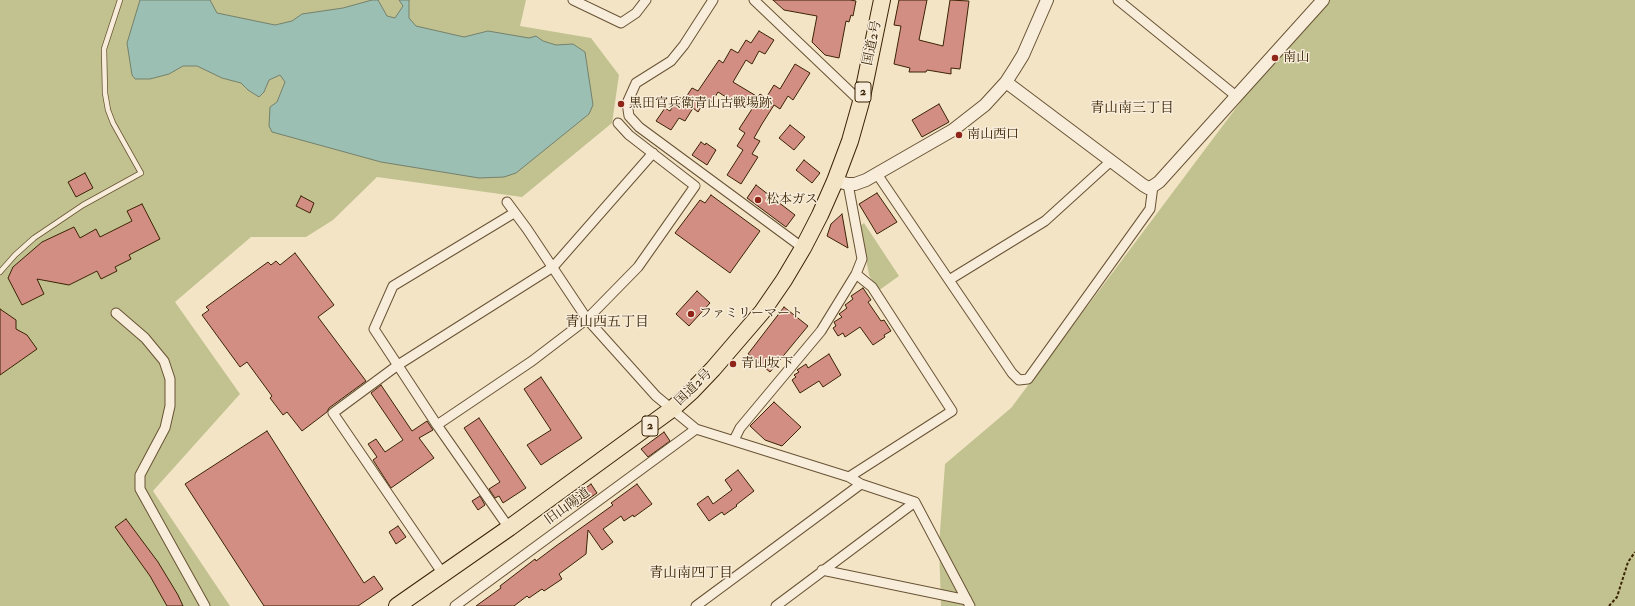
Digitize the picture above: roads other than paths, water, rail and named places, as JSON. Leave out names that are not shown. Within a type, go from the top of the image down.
[{"type":"highway","name":"国道2号","points":[[397,606],[509,528],[672,409],[713,369],[762,312],[784,280],[820,215],[842,182],[850,141],[861,102],[882,0]]},
{"type":"street","points":[[573,0],[621,23],[636,13],[646,0]]},
{"type":"street","points":[[714,0],[684,45],[671,61],[636,83],[627,103],[629,116],[646,132],[803,248]]},
{"type":"street","points":[[754,0],[861,102]]},
{"type":"street","points":[[734,440],[740,428],[821,330],[856,274],[862,259],[842,182],[860,183],[878,174],[954,130],[985,104],[1006,82],[1023,54],[1047,0]]},
{"type":"street","points":[[1118,0],[1236,96]]},
{"type":"street","points":[[1006,82],[1148,188],[1159,182],[1323,0]]},
{"type":"street","points":[[437,425],[532,361],[587,320],[638,267],[695,186],[628,135],[618,123]]},
{"type":"street","points":[[443,574],[332,413],[398,365],[553,267],[653,153]]},
{"type":"street","points":[[949,280],[1044,220],[1111,161]]},
{"type":"street","points":[[878,174],[1012,373],[1019,380],[1028,380],[1150,210],[1153,186]]},
{"type":"street","points":[[507,202],[514,213],[528,229],[587,320],[656,396],[696,428],[849,478],[861,484],[915,502],[968,603]]},
{"type":"street","points":[[509,528],[437,425],[374,329],[393,286],[514,213]]},
{"type":"street","points":[[849,478],[952,411],[872,287],[856,274]]},
{"type":"street","points":[[116,313],[145,338],[164,361],[170,379],[170,406],[165,428],[140,475],[140,489],[205,606]]},
{"type":"street","name":"旧山陽道","points":[[455,606],[696,428]]},
{"type":"street","points":[[696,606],[861,484]]},
{"type":"street","points":[[776,606],[822,570],[915,502]]},
{"type":"street","points":[[822,570],[968,603]]},
{"type":"lane","points":[[0,272],[15,255],[34,238],[83,205],[141,173],[113,123],[108,110],[105,93],[104,49],[120,0]]},
{"type":"water","points":[[140,0],[210,0],[217,13],[275,25],[292,21],[302,14],[343,8],[372,0],[378,0],[387,16],[395,18],[403,6],[399,0],[409,0],[409,18],[416,26],[464,37],[488,31],[529,38],[536,36],[543,41],[556,45],[573,44],[585,52],[593,105],[589,114],[516,173],[504,177],[479,178],[381,162],[272,132],[269,126],[270,107],[277,102],[285,82],[280,75],[269,80],[264,92],[259,97],[248,90],[241,83],[222,78],[197,66],[183,66],[169,74],[150,79],[135,79],[132,75],[127,43]]},
{"type":"place","name":"南山","points":[[1275,58]]},
{"type":"place","name":"黒田官兵衛青山古戦場跡","points":[[621,104]]},
{"type":"place","name":"南山西口","points":[[959,135]]},
{"type":"place","name":"松本ガス","points":[[758,200]]},
{"type":"place","name":"ファミリーマート","points":[[691,314]]},
{"type":"place","name":"青山坂下","points":[[733,364]]},
{"type":"district","name":"青山南三丁目","points":[[1132,109]]},
{"type":"district","name":"青山西五丁目","points":[[607,323]]},
{"type":"district","name":"青山南四丁目","points":[[691,574]]}]
